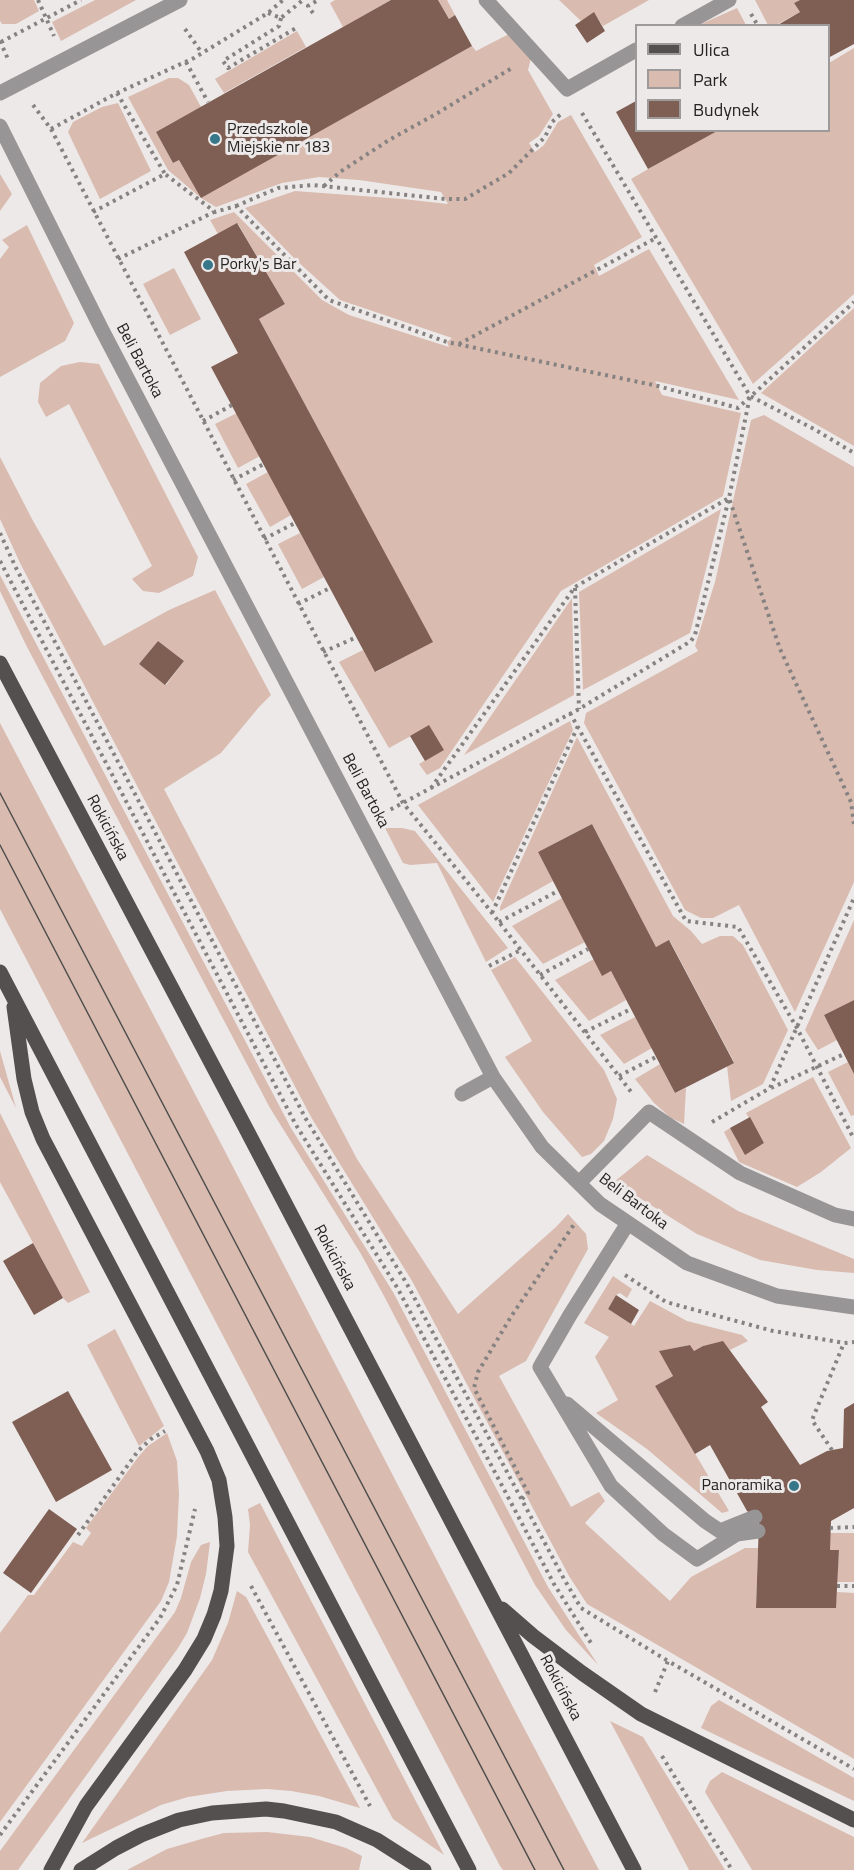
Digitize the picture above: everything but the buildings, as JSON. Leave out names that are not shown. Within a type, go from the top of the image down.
[{"type":"main road","name":"Rokicińska","points":[[0,663],[634,1870]]},
{"type":"main road","points":[[0,972],[469,1870]]},
{"type":"main road","points":[[13,996],[24,1079],[32,1112],[43,1139],[207,1451],[219,1480],[227,1546],[221,1591],[214,1615],[200,1647],[86,1806],[51,1870]]},
{"type":"main road","points":[[495,1603],[532,1636],[641,1714],[854,1820]]},
{"type":"main road","points":[[81,1870],[141,1835],[179,1820],[212,1813],[266,1809],[315,1817],[346,1826],[377,1840],[424,1870]]},
{"type":"street","points":[[0,93],[180,0]]},
{"type":"street","points":[[486,0],[534,50],[571,95],[635,51]]},
{"type":"street","points":[[686,24],[729,0]]},
{"type":"street","name":"Beli Bartoka","points":[[0,126],[102,330],[493,1077],[542,1147],[600,1204],[687,1263],[777,1296],[854,1307]]},
{"type":"street","points":[[462,1095],[493,1077]]},
{"type":"street","points":[[579,1183],[649,1112],[740,1173],[836,1215],[854,1219]]},
{"type":"street","points":[[558,1396],[712,1526],[720,1531],[756,1524],[697,1559],[663,1534],[611,1486],[540,1367],[628,1223]]},
{"type":"path","points":[[38,0],[57,42]]},
{"type":"path","points":[[81,0],[0,41],[18,83],[51,129],[403,803],[649,1112]]},
{"type":"path","points":[[51,129],[117,93],[186,62],[268,13],[282,0]]},
{"type":"path","points":[[296,28],[228,68],[223,61],[279,26],[281,18],[303,0]]},
{"type":"path","points":[[313,13],[308,6],[318,0]]},
{"type":"path","points":[[268,13],[281,18]]},
{"type":"path","points":[[324,186],[340,172],[389,140],[507,72],[534,50]]},
{"type":"path","points":[[186,62],[208,102]]},
{"type":"path","points":[[117,93],[165,174],[215,212]]},
{"type":"path","points":[[118,259],[215,212],[278,189],[314,185],[445,199],[465,199],[509,173],[545,137],[552,122],[571,95],[750,396],[814,429],[854,453]]},
{"type":"path","points":[[93,212],[165,174]]},
{"type":"path","points":[[236,206],[328,300],[447,342],[658,386],[738,408],[854,302]]},
{"type":"path","points":[[459,344],[656,238]]},
{"type":"path","points":[[403,803],[579,709],[691,641],[695,635],[729,498],[750,396]]},
{"type":"path","points":[[203,421],[232,405]]},
{"type":"path","points":[[233,480],[264,464]]},
{"type":"path","points":[[431,788],[575,587],[729,498]]},
{"type":"path","points":[[729,498],[780,649],[851,802],[854,824]]},
{"type":"path","points":[[264,539],[295,522]]},
{"type":"path","points":[[0,533],[27,589],[306,1119],[407,1284],[581,1608],[854,1768]]},
{"type":"path","points":[[0,561],[296,1125],[398,1289],[554,1584],[594,1648]]},
{"type":"path","points":[[575,587],[579,709]]},
{"type":"path","points":[[298,604],[330,588]]},
{"type":"path","points":[[323,652],[357,637]]},
{"type":"path","points":[[570,713],[686,921],[738,927],[797,1028],[854,1139]]},
{"type":"path","points":[[492,913],[578,726]]},
{"type":"path","points":[[499,922],[558,891]]},
{"type":"path","points":[[770,1088],[854,898]]},
{"type":"path","points":[[540,975],[588,949]]},
{"type":"path","points":[[489,966],[521,950]]},
{"type":"path","points":[[585,1032],[631,1009]]},
{"type":"path","points":[[693,1141],[704,1126],[770,1088],[844,1054]]},
{"type":"path","points":[[619,1076],[656,1057]]},
{"type":"path","points":[[849,1129],[854,1126]]},
{"type":"path","points":[[605,1261],[666,1302],[773,1331],[844,1343],[854,1342]]},
{"type":"path","points":[[832,1450],[812,1420],[844,1343]]},
{"type":"path","points":[[78,1535],[138,1451],[151,1439],[173,1425]]},
{"type":"path","points":[[0,1835],[160,1618],[177,1585],[196,1503]]},
{"type":"path","points":[[830,1528],[854,1527]]},
{"type":"path","points":[[248,1581],[370,1806]]},
{"type":"path","points":[[837,1586],[854,1586]]},
{"type":"path","points":[[651,1701],[668,1661]]},
{"type":"path","points":[[657,1748],[732,1870]]},
{"type":"green space","points":[[0,0],[34,0],[39,11],[16,24],[2,24]]},
{"type":"green space","points":[[95,0],[136,0],[61,41],[52,22]]},
{"type":"green space","points":[[335,0],[391,0],[343,27],[330,3]]},
{"type":"green space","points":[[438,0],[447,0],[455,15],[449,19]]},
{"type":"green space","points":[[559,0],[649,0],[603,26],[594,13],[581,21]]},
{"type":"green space","points":[[755,0],[800,0],[794,3],[800,12],[778,24],[767,24]]},
{"type":"green space","points":[[737,8],[745,24],[701,24]]},
{"type":"green space","points":[[297,31],[306,47],[224,93],[215,79]]},
{"type":"green space","points":[[509,34],[531,58],[528,70],[553,114],[539,136],[529,143],[535,152],[544,145],[558,122],[571,115],[642,237],[594,265],[599,276],[649,249],[739,400],[655,381],[662,395],[741,413],[723,496],[561,591],[440,768],[427,775],[419,764],[443,750],[429,726],[389,748],[339,662],[363,650],[376,672],[432,641],[259,319],[285,304],[238,224],[218,234],[210,220],[234,212],[322,300],[349,315],[449,347],[447,342],[452,338],[340,300],[296,260],[245,208],[295,191],[448,204],[441,192],[359,180],[319,177],[282,183],[216,207],[201,198],[168,170],[128,97],[169,78],[178,78],[189,85],[201,107],[156,132],[173,163],[179,160],[201,197],[472,46],[476,51]]},
{"type":"green space","points":[[854,48],[854,294],[753,384],[631,179],[712,132],[830,132],[830,62]]},
{"type":"green space","points":[[118,103],[151,171],[100,199],[68,132],[73,122],[102,107]]},
{"type":"green space","points":[[0,174],[12,194],[0,211]]},
{"type":"green space","points":[[27,225],[74,323],[65,341],[0,377],[0,259],[9,247],[2,240]]},
{"type":"green space","points":[[174,268],[201,319],[170,335],[143,284]]},
{"type":"green space","points":[[854,308],[854,446],[761,393]]},
{"type":"green space","points":[[80,362],[99,364],[198,557],[193,576],[159,593],[143,591],[132,579],[152,566],[69,404],[46,417],[38,402],[40,383],[61,366]]},
{"type":"green space","points":[[237,413],[260,456],[238,468],[215,424]]},
{"type":"green space","points":[[764,415],[854,467],[854,882],[795,1012],[739,905],[713,918],[701,918],[685,910],[584,723],[586,713],[698,651],[695,646],[715,582],[751,420]]},
{"type":"green space","points":[[0,457],[32,519],[104,646],[169,610],[215,590],[271,695],[221,753],[164,789],[357,1159],[458,1314],[568,1214],[586,1234],[588,1249],[526,1361],[499,1376],[571,1507],[599,1492],[605,1501],[585,1523],[670,1601],[691,1577],[745,1548],[758,1548],[756,1607],[835,1608],[837,1592],[854,1593],[854,1759],[587,1604],[569,1576],[412,1281],[311,1117],[20,563],[0,519]],"holes":[[[158,641],[184,661],[166,685],[139,664]]]},
{"type":"green space","points":[[268,472],[291,515],[270,527],[246,484]]},
{"type":"green space","points":[[721,509],[690,633],[583,690],[579,592]]},
{"type":"green space","points":[[300,533],[324,577],[302,589],[278,544]]},
{"type":"green space","points":[[0,575],[291,1128],[393,1292],[548,1587],[598,1665],[566,1630],[535,1585],[361,1254],[270,1108],[26,645],[0,591]]},
{"type":"green space","points":[[572,598],[574,695],[464,755]]},
{"type":"green space","points":[[570,721],[573,730],[493,902],[418,805]]},
{"type":"green space","points":[[0,723],[599,1870],[503,1870],[500,1866],[0,909]]},
{"type":"green space","points":[[577,737],[673,916],[702,944],[720,936],[733,936],[743,945],[788,1030],[763,1084],[731,1101],[727,1066],[734,1062],[670,941],[656,947],[592,824],[538,852],[553,881],[500,911]]},
{"type":"green space","points":[[385,828],[415,831],[508,948],[486,962],[437,863],[410,865],[403,863]]},
{"type":"green space","points":[[562,898],[585,942],[543,964],[512,926]]},
{"type":"green space","points":[[854,920],[854,1000],[824,1015],[837,1040],[818,1050],[805,1030]]},
{"type":"green space","points":[[515,957],[604,1070],[617,1099],[613,1119],[604,1141],[591,1154],[582,1157],[543,1112],[505,1057],[532,1041],[491,970]]},
{"type":"green space","points":[[594,959],[602,975],[611,971],[626,1000],[589,1021],[555,980]]},
{"type":"green space","points":[[635,1017],[652,1048],[624,1064],[600,1035]]},
{"type":"green space","points":[[0,1051],[16,1108],[0,1077]]},
{"type":"green space","points":[[848,1062],[854,1074],[854,1115],[851,1116],[828,1072]]},
{"type":"green space","points":[[660,1064],[675,1093],[686,1088],[684,1124],[671,1118],[654,1103],[635,1079]]},
{"type":"green space","points":[[813,1077],[851,1148],[821,1172],[797,1187],[739,1162],[724,1132],[730,1128],[745,1154],[764,1143],[746,1113]]},
{"type":"green space","points":[[0,1113],[90,1292],[68,1303],[63,1298],[0,1182]]},
{"type":"green space","points":[[647,1155],[738,1211],[854,1259],[854,1273],[817,1270],[760,1260],[697,1234],[614,1182]]},
{"type":"green space","points":[[613,1276],[632,1289],[627,1298],[620,1293],[616,1295],[608,1309],[634,1326],[650,1301],[687,1321],[742,1335],[748,1341],[730,1350],[723,1342],[703,1346],[694,1351],[690,1345],[660,1351],[673,1376],[655,1386],[729,1511],[722,1513],[647,1449],[596,1413],[618,1400],[595,1357],[609,1337],[584,1323]]},
{"type":"green space","points":[[115,1329],[164,1426],[139,1446],[87,1345]]},
{"type":"green space","points":[[167,1433],[177,1461],[179,1494],[177,1536],[169,1582],[161,1601],[0,1822],[0,1633],[28,1595],[34,1595],[73,1542],[82,1546],[91,1533],[86,1528],[139,1456],[148,1446]]},
{"type":"green space","points":[[260,1503],[444,1855],[393,1819],[248,1552],[250,1525],[248,1509]]},
{"type":"green space","points":[[830,1533],[854,1533],[854,1582],[837,1582],[839,1550],[830,1550]]},
{"type":"green space","points":[[210,1542],[200,1598],[187,1633],[178,1648],[18,1870],[0,1870],[0,1851],[175,1612],[191,1562],[201,1545]]},
{"type":"green space","points":[[237,1591],[246,1597],[360,1808],[319,1796],[291,1791],[267,1789],[227,1791],[188,1797],[161,1805],[82,1843],[212,1660],[228,1623]]},
{"type":"green space","points":[[719,1700],[854,1778],[854,1801],[701,1728],[711,1706]]},
{"type":"green space","points":[[610,1721],[643,1737],[725,1870],[689,1870]]},
{"type":"green space","points":[[722,1772],[854,1837],[854,1870],[752,1870],[705,1792],[710,1781]]},
{"type":"green space","points":[[267,1832],[310,1837],[346,1848],[362,1856],[359,1870],[127,1870],[167,1849],[205,1838],[224,1833]]},
{"type":"tram line","points":[[0,793],[564,1870]]},
{"type":"tram line","points":[[0,845],[535,1870]]},
{"type":"place","name":"Przedszkole Miejskie nr 183","points":[[215,139]]},
{"type":"place","name":"Porky's Bar","points":[[208,265]]},
{"type":"place","name":"Panoramika","points":[[794,1486]]}]
